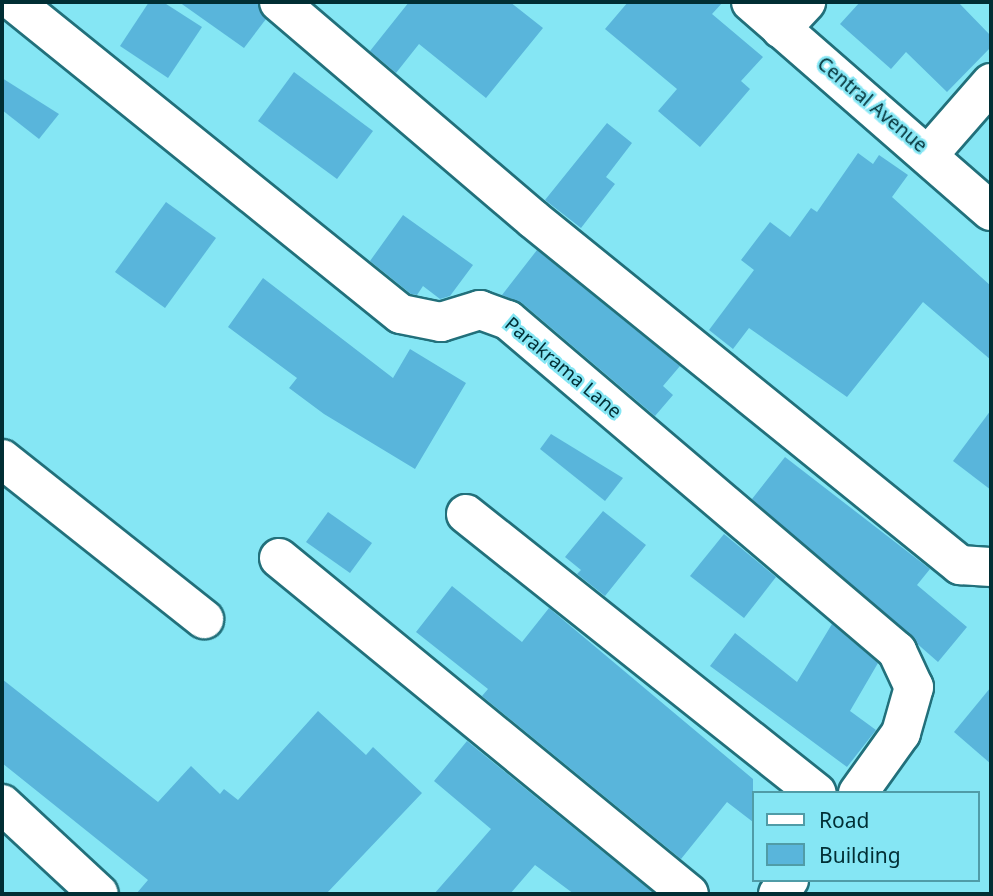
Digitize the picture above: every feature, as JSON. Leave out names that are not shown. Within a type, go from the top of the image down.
[{"type":"street","name":"Parakrama Lane","points":[[14,2],[401,314],[441,322],[480,310],[509,320],[897,650],[914,687],[901,733],[859,791]]},
{"type":"street","points":[[279,2],[533,219],[960,565],[991,567]]},
{"type":"street","name":"Central Avenue","points":[[751,2],[930,153],[991,211]]},
{"type":"street","points":[[781,29],[806,2]]},
{"type":"street","points":[[930,153],[991,83]]},
{"type":"street","points":[[2,459],[204,618]]},
{"type":"street","points":[[466,514],[814,791]]},
{"type":"street","points":[[279,558],[689,894]]},
{"type":"street","points":[[2,804],[99,894]]},
{"type":"building","points":[[149,2],[163,2],[202,27],[168,78],[120,46]]},
{"type":"building","points":[[179,2],[258,2],[266,19],[244,48]]},
{"type":"building","points":[[409,2],[510,2],[543,28],[486,98],[419,44],[396,73],[370,51]]},
{"type":"building","points":[[628,2],[723,2],[712,14],[763,57],[741,81],[750,89],[700,147],[658,111],[677,89],[605,29]]},
{"type":"building","points":[[860,2],[958,2],[991,36],[991,47],[947,92],[906,52],[891,69],[840,24]]},
{"type":"building","points":[[294,72],[373,131],[337,179],[258,121]]},
{"type":"building","points":[[2,78],[59,114],[39,139],[2,110]]},
{"type":"building","points":[[607,123],[632,143],[606,177],[615,184],[581,228],[545,200]]},
{"type":"building","points":[[858,153],[873,164],[879,155],[908,175],[892,197],[991,286],[991,360],[923,302],[847,397],[749,328],[733,349],[709,330],[754,270],[741,260],[770,222],[790,237],[811,208],[817,212]]},
{"type":"building","points":[[166,202],[216,238],[165,308],[115,272]]},
{"type":"building","points":[[403,215],[473,265],[450,296],[440,299],[423,286],[417,295],[411,294],[370,261]]},
{"type":"building","points":[[537,250],[680,366],[663,386],[673,395],[655,416],[522,303],[502,295]]},
{"type":"building","points":[[263,278],[393,378],[410,349],[466,383],[415,469],[324,414],[289,388],[297,378],[228,327]]},
{"type":"building","points":[[991,410],[991,490],[953,461]]},
{"type":"building","points":[[551,434],[623,478],[605,501],[540,449]]},
{"type":"building","points":[[785,457],[930,569],[917,585],[967,627],[938,662],[752,499]]},
{"type":"building","points":[[603,511],[646,545],[605,596],[577,574],[581,570],[565,557]]},
{"type":"building","points":[[328,512],[372,543],[350,573],[306,542]]},
{"type":"building","points":[[724,534],[776,577],[744,618],[690,576]]},
{"type":"building","points":[[452,586],[522,642],[549,608],[753,779],[752,821],[727,802],[681,859],[482,696],[488,689],[416,632]]},
{"type":"building","points":[[832,624],[878,663],[850,711],[876,730],[847,767],[710,666],[735,633],[797,682]]},
{"type":"building","points":[[2,679],[158,802],[191,766],[220,794],[224,789],[238,800],[318,711],[366,755],[373,747],[422,793],[326,894],[136,894],[148,880],[2,763]]},
{"type":"building","points":[[991,687],[991,764],[954,732]]},
{"type":"building","points":[[467,741],[651,891],[648,894],[574,894],[535,865],[510,894],[434,894],[491,829],[434,781]]}]
